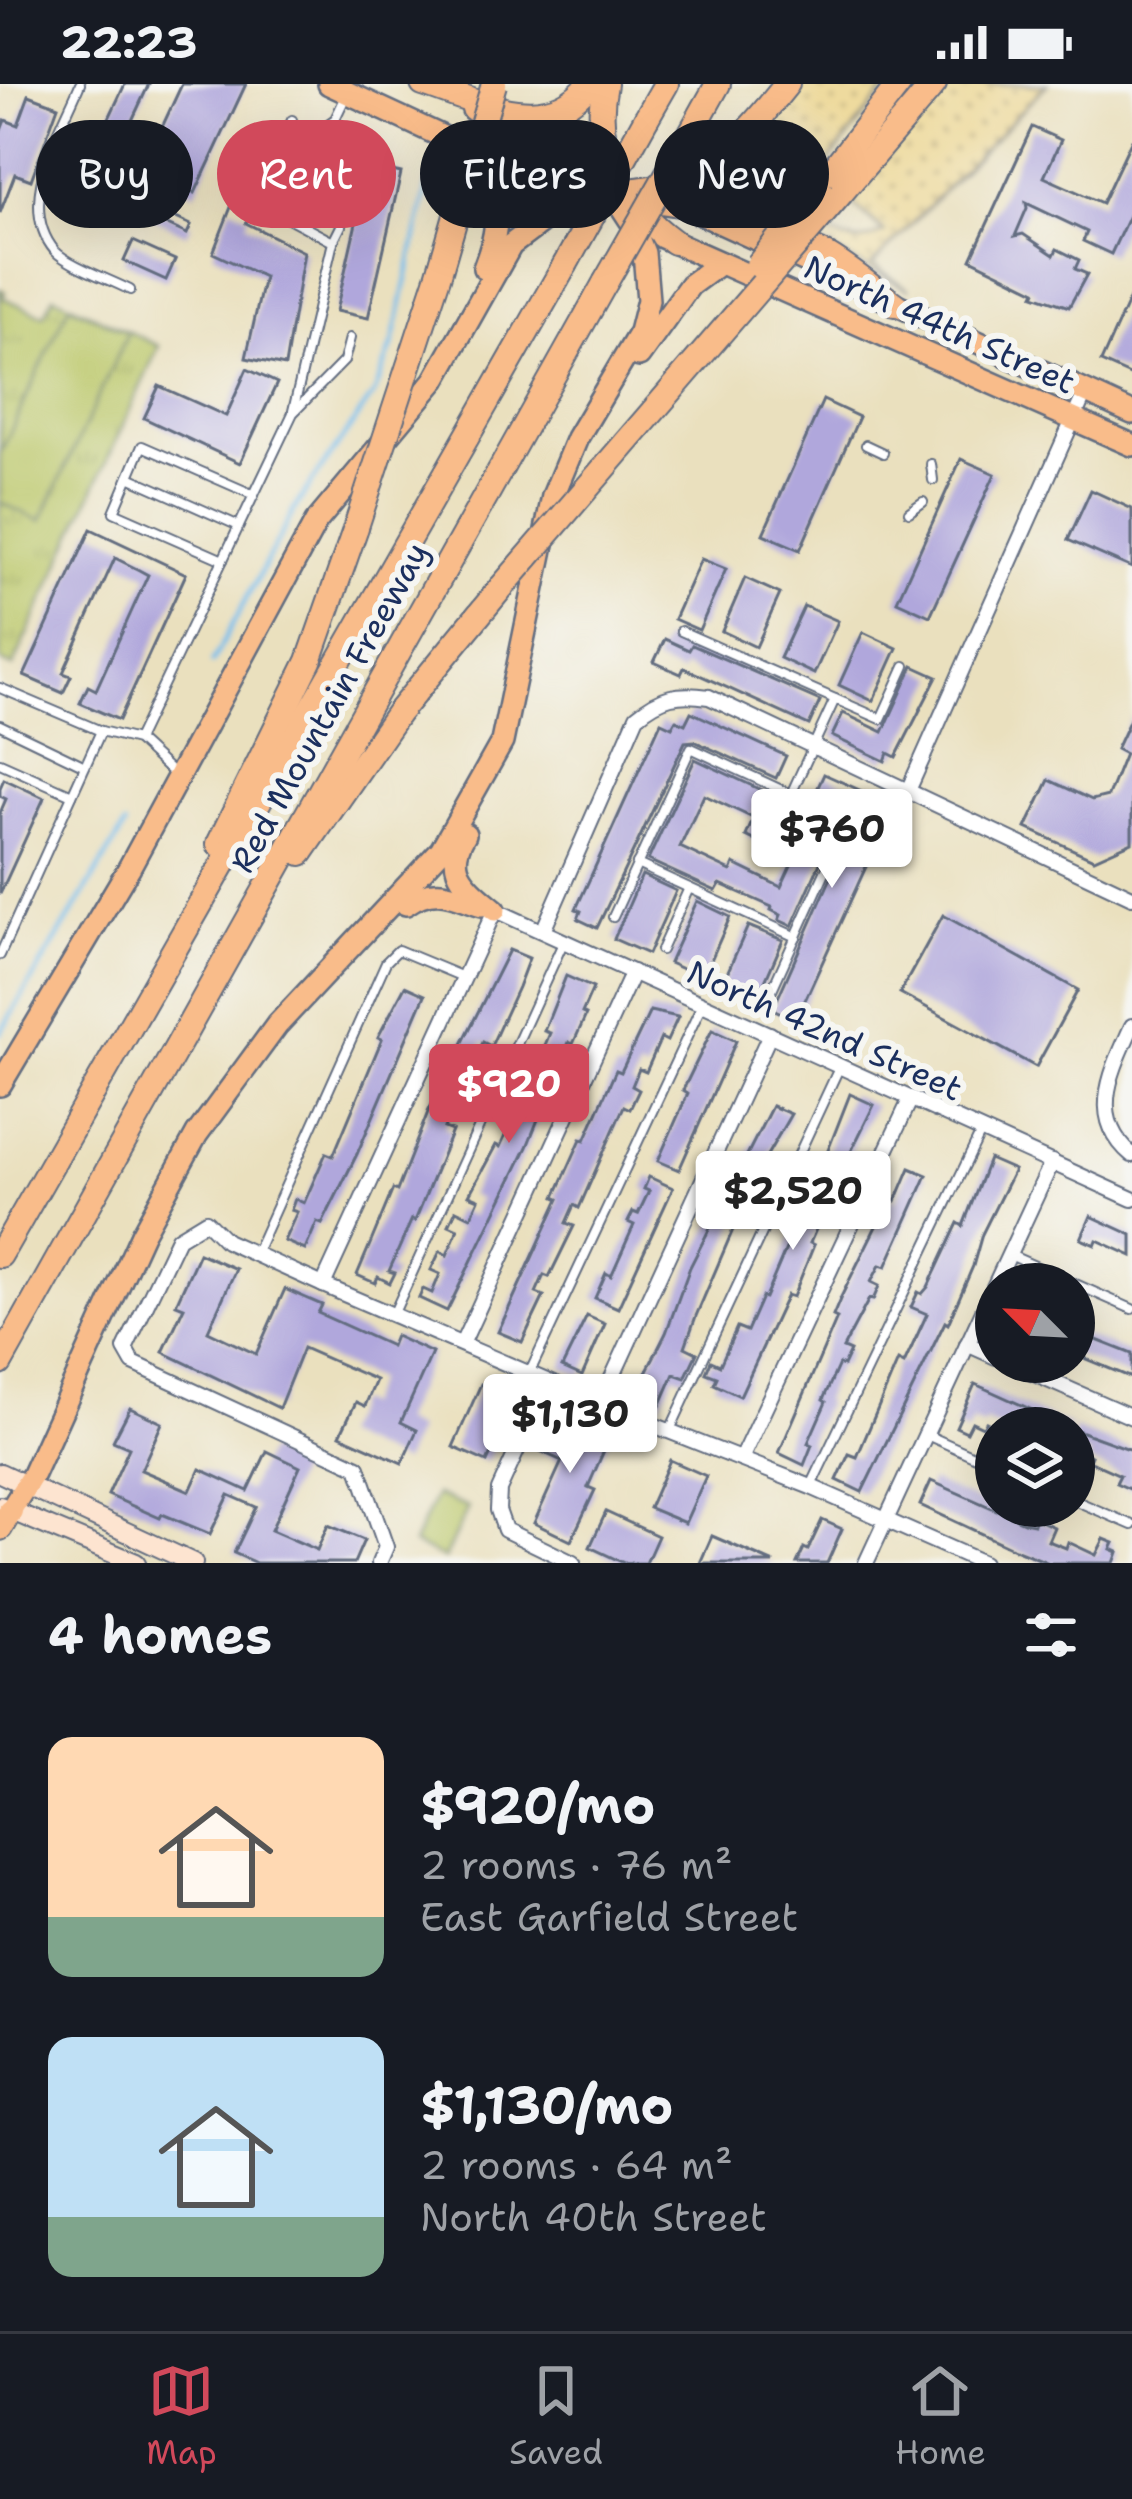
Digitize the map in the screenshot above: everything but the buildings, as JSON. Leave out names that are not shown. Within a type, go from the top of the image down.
[{"type":"highway","points":[[419,84],[508,111],[536,114],[568,105],[589,84]]},
{"type":"highway","points":[[172,950],[225,830],[300,682],[438,277],[494,84]]},
{"type":"highway","points":[[438,277],[508,84]]},
{"type":"highway","points":[[603,120],[605,84]]},
{"type":"highway","name":"Red Mountain Freeway","points":[[0,1255],[665,84]]},
{"type":"highway","name":"Red Mountain Freeway","points":[[0,1363],[718,84]]},
{"type":"highway","points":[[630,195],[705,170],[787,84]]},
{"type":"highway","points":[[830,190],[899,84]]},
{"type":"highway","points":[[175,1053],[374,746],[830,190],[934,84]]},
{"type":"highway","points":[[766,110],[747,140],[740,164],[741,185],[752,210],[772,229],[826,255],[894,304]]},
{"type":"highway","points":[[630,205],[674,242]]},
{"type":"main road","points":[[419,84],[496,120]]},
{"type":"main road","points":[[338,88],[420,127]]},
{"type":"main road","points":[[391,114],[479,176],[495,204],[493,245],[457,342]]},
{"type":"main road","name":"North 44th Street","points":[[630,198],[685,206],[1132,413]]},
{"type":"main road","points":[[495,910],[462,882],[455,859],[486,797],[514,698],[547,517],[577,438],[634,342],[646,311],[647,266],[630,221]]},
{"type":"main road","points":[[0,1085],[107,907],[316,522],[421,399],[497,266],[519,237],[532,228]]},
{"type":"main road","name":"North 44th Street","points":[[674,242],[1132,445]]},
{"type":"main road","points":[[577,438],[685,291],[720,263]]},
{"type":"main road","points":[[136,1563],[3,1515],[26,1486],[184,1153],[277,1024],[441,850],[502,742]]},
{"type":"main road","points":[[370,928],[433,891],[495,910]]},
{"type":"main road","points":[[0,1473],[193,1563]]},
{"type":"street","points":[[907,793],[1085,393]]},
{"type":"street","points":[[543,931],[637,716],[656,700],[681,693],[709,698],[1131,894]]},
{"type":"street","points":[[323,1285],[495,910]]},
{"type":"street","name":"North 42nd Street","points":[[495,910],[1132,1199]]},
{"type":"street","points":[[462,1344],[633,972]]},
{"type":"street","points":[[1132,1026],[1106,1086],[1107,1120],[1132,1155]]},
{"type":"street","points":[[600,1404],[770,1034]]},
{"type":"street","points":[[741,1459],[911,1098]]},
{"type":"street","points":[[866,1563],[1052,1162]]},
{"type":"street","points":[[379,1563],[386,1547],[358,1467],[133,1363],[125,1349],[178,1238],[206,1221],[226,1241],[323,1285],[600,1404],[811,1487],[964,1560],[983,1563]]},
{"type":"street","points":[[967,1344],[975,1348]]},
{"type":"street","points":[[548,1382],[499,1490],[498,1510],[505,1530],[570,1562]]},
{"type":"street","points":[[1054,1383],[1132,1418]]},
{"type":"lane","points":[[80,84],[38,192],[38,221],[57,254],[130,290]]},
{"type":"lane","points":[[335,119],[338,88]]},
{"type":"lane","points":[[308,228],[332,242]]},
{"type":"lane","points":[[137,740],[293,413],[332,242],[340,228]]},
{"type":"lane","points":[[907,345],[921,317]]},
{"type":"lane","points":[[293,413],[344,361],[350,338]]},
{"type":"lane","points":[[866,445],[883,453]]},
{"type":"lane","points":[[223,560],[114,512],[142,446],[254,495]]},
{"type":"lane","points":[[931,464],[933,480]]},
{"type":"lane","points":[[129,476],[239,526]]},
{"type":"lane","points":[[909,512],[922,502]]},
{"type":"lane","points":[[681,631],[881,719],[905,666]]},
{"type":"lane","points":[[0,688],[100,731],[137,740],[177,778]]},
{"type":"lane","points":[[791,794],[835,699]]},
{"type":"lane","points":[[0,725],[85,766]]},
{"type":"lane","points":[[0,955],[100,731]]},
{"type":"lane","points":[[613,917],[691,748],[848,821],[770,994]]},
{"type":"lane","points":[[0,764],[72,795]]},
{"type":"lane","points":[[637,864],[796,937]]},
{"type":"lane","points":[[661,950],[689,888]]},
{"type":"lane","points":[[392,1315],[563,941]]},
{"type":"lane","points":[[255,1254],[386,962],[398,950],[464,977]]},
{"type":"lane","points":[[530,1373],[703,1004]]},
{"type":"lane","points":[[669,1432],[840,1066]]},
{"type":"lane","points":[[811,1487],[981,1130]]},
{"type":"lane","points":[[1009,1254],[1132,1309]]},
{"type":"lane","points":[[925,1435],[975,1457]]},
{"type":"lane","points":[[1095,1509],[1132,1525]]},
{"type":"green space","points":[[0,289],[5,292],[3,298],[44,315],[54,296],[159,346],[13,667],[0,661]]},
{"type":"green space","points":[[69,305],[128,332],[41,521],[0,502],[0,454]]},
{"type":"green space","points":[[436,1495],[468,1508],[444,1559],[413,1544]]},
{"type":"sand","points":[[796,84],[890,84],[829,161],[829,120],[772,120]]},
{"type":"sand","points":[[950,84],[1047,84],[872,265],[910,290],[790,228],[821,228],[857,241],[884,232],[849,200]]},
{"type":"waterway","points":[[212,663],[298,503],[375,392],[393,343],[420,219]]},
{"type":"waterway","points":[[0,1033],[125,826]]}]
